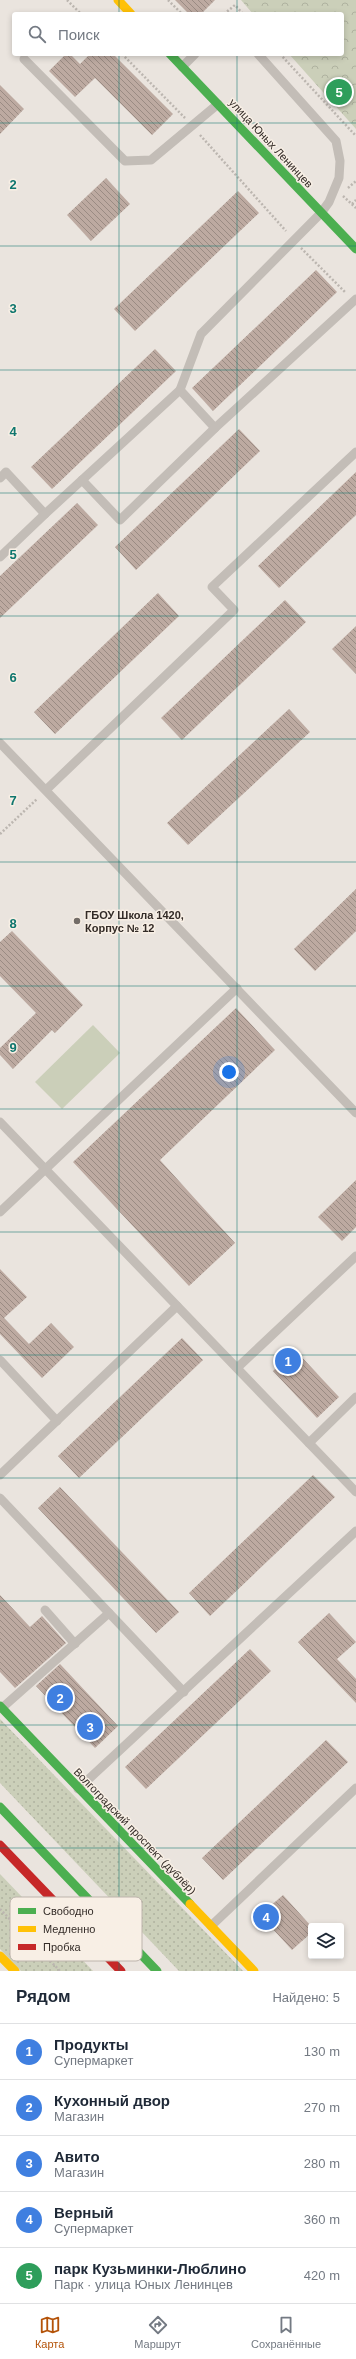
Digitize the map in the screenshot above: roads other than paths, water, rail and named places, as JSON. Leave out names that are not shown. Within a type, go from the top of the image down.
[{"type":"main road","points":[[118,0],[129,12]]},
{"type":"main road","name":"улица Юных Ленинцев","points":[[172,56],[356,249]]},
{"type":"main road","name":"Волгоградский проспект (дублёр)","points":[[1,1707],[254,1971]]},
{"type":"main road","points":[[0,1807],[86,1897]]},
{"type":"main road","points":[[0,1844],[51,1897]]},
{"type":"main road","points":[[142,1955],[157,1971]]},
{"type":"main road","points":[[0,1956],[15,1971]]},
{"type":"main road","points":[[112,1961],[122,1971]]},
{"type":"lane","points":[[182,67],[193,56]]},
{"type":"lane","points":[[0,557],[180,390],[201,334],[321,213],[329,202],[339,178],[340,161],[336,141],[260,56]]},
{"type":"lane","points":[[24,59],[125,161],[151,160],[218,104]]},
{"type":"lane","points":[[82,480],[120,520],[215,428],[355,300]]},
{"type":"lane","points":[[180,390],[215,428]]},
{"type":"lane","points":[[47,789],[234,610],[212,587],[356,452]]},
{"type":"lane","points":[[0,478],[6,472],[45,514]]},
{"type":"lane","points":[[0,743],[47,789],[356,1113]]},
{"type":"lane","points":[[0,1212],[237,988]]},
{"type":"lane","points":[[0,1122],[356,1492]]},
{"type":"lane","points":[[237,1368],[356,1256]]},
{"type":"lane","points":[[0,1476],[177,1306]]},
{"type":"lane","points":[[0,1360],[57,1421]]},
{"type":"lane","points":[[309,1444],[356,1397]]},
{"type":"lane","points":[[0,1498],[184,1692]]},
{"type":"lane","points":[[78,1789],[356,1531]]},
{"type":"lane","points":[[46,1610],[75,1644]]},
{"type":"lane","points":[[1,1707],[109,1613]]},
{"type":"lane","points":[[211,1926],[356,1788]]},
{"type":"place","name":"парк Кузьминки-Люблино","points":[[339,92]]},
{"type":"place","name":"ГБОУ Школа 1420, Корпус № 12","points":[[77,921]]},
{"type":"place","name":"Продукты","points":[[288,1361]]},
{"type":"place","name":"Кухонный двор","points":[[60,1698]]},
{"type":"place","name":"Авито","points":[[90,1727]]},
{"type":"place","name":"Верный","points":[[266,1917]]}]
